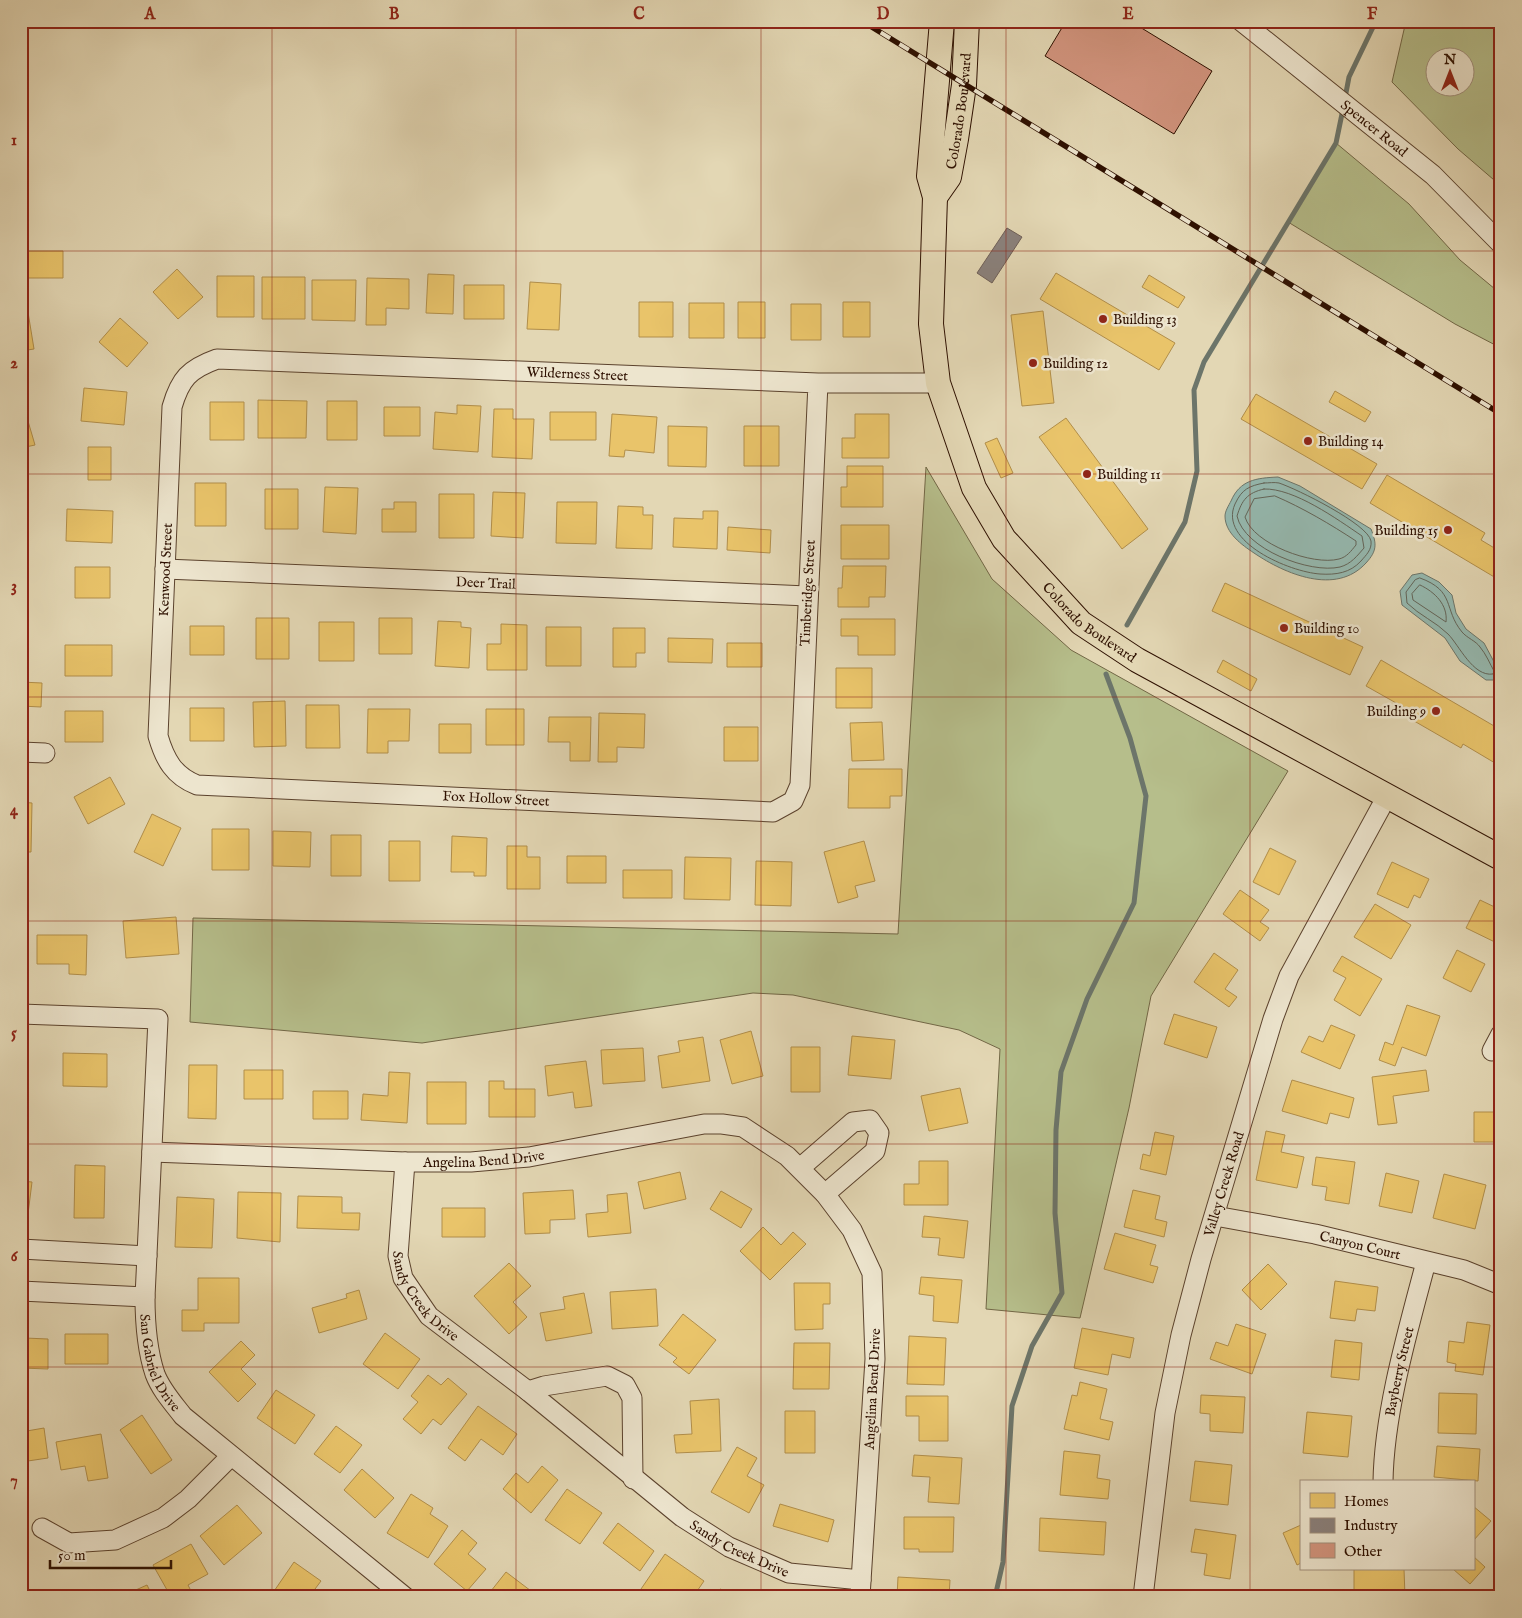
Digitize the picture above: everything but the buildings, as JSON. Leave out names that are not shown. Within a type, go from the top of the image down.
[{"type":"main road","name":"Colorado Boulevard","points":[[942,21],[929,176],[935,197],[931,324],[938,383],[974,488],[1004,539],[1081,623],[1138,660],[1501,858]]},
{"type":"main road","name":"Colorado Boulevard","points":[[935,197],[949,177],[956,139],[964,85],[967,21]]},
{"type":"street","name":"Spencer Road","points":[[1241,21],[1432,175],[1501,244]]},
{"type":"street","name":"Wilderness Street","points":[[217,359],[818,383],[938,383]]},
{"type":"street","name":"Kenwood Street","points":[[197,785],[183,779],[172,768],[163,753],[158,736],[172,407],[183,378],[201,364],[217,359]]},
{"type":"street","name":"Timberidge Street","points":[[793,801],[800,785],[806,596],[818,383]]},
{"type":"street","name":"Deer Trail","points":[[165,569],[806,596]]},
{"type":"street","points":[[21,752],[45,753]]},
{"type":"street","name":"Fox Hollow Street","points":[[197,785],[772,812],[793,801]]},
{"type":"street","name":"Valley Creek Road","points":[[1143,1597],[1165,1413],[1180,1335],[1273,1019],[1289,976],[1387,796]]},
{"type":"street","name":"San Gabriel Drive","points":[[21,1014],[158,1019],[145,1297],[145,1320],[155,1374],[167,1396],[183,1416],[405,1597]]},
{"type":"street","points":[[800,1168],[853,1122],[870,1120],[879,1133],[875,1151],[825,1194]]},
{"type":"street","name":"Angelina Bend Drive","points":[[152,1152],[405,1162],[471,1162],[529,1157],[704,1124],[743,1127],[787,1156],[825,1194],[852,1230],[872,1273],[874,1294],[874,1359],[861,1589]]},
{"type":"street","name":"Sandy Creek Drive","points":[[405,1162],[398,1256],[403,1278],[429,1316],[528,1391],[633,1479],[682,1517],[729,1547],[789,1573],[861,1589]]},
{"type":"street","name":"Canyon Court","points":[[1214,1216],[1315,1234],[1464,1270],[1501,1285]]},
{"type":"street","points":[[21,1249],[147,1256]]},
{"type":"street","name":"Bayberry Street","points":[[1383,1480],[1385,1444],[1407,1332],[1426,1262]]},
{"type":"street","points":[[21,1291],[145,1297]]},
{"type":"street","points":[[528,1391],[544,1386],[607,1376],[625,1384],[632,1398],[633,1479]]},
{"type":"street","points":[[42,1528],[69,1543],[115,1540],[163,1518],[188,1499],[231,1456]]},
{"type":"green space","points":[[1406,21],[1501,21],[1501,186],[1458,149],[1392,82]]},
{"type":"green space","points":[[1336,143],[1409,204],[1460,260],[1501,294],[1501,348],[1455,324],[1288,222]]},
{"type":"green space","points":[[926,467],[992,579],[1071,650],[1288,771],[1151,996],[1129,1108],[1080,1318],[986,1309],[1000,1049],[959,1030],[793,995],[753,993],[422,1043],[190,1022],[193,918],[898,934]]},
{"type":"water","points":[[1278,477],[1300,486],[1371,529],[1375,547],[1366,563],[1354,573],[1340,578],[1326,580],[1310,578],[1295,574],[1266,561],[1235,538],[1228,528],[1225,516],[1226,510],[1235,494],[1244,484],[1256,479]]},
{"type":"water","points":[[1422,573],[1439,582],[1452,595],[1456,613],[1466,629],[1484,643],[1501,675],[1501,680],[1486,680],[1460,661],[1445,638],[1402,605],[1400,591],[1412,575]]},
{"type":"waterway","points":[[1345,98],[1349,77],[1376,21]]},
{"type":"waterway","points":[[1127,625],[1185,522],[1197,471],[1194,390],[1204,362],[1336,143],[1343,109]]},
{"type":"waterway","points":[[995,1597],[1003,1562],[1012,1406],[1032,1346],[1062,1293],[1055,1213],[1056,1130],[1061,1072],[1087,999],[1134,903],[1146,796],[1130,738],[1106,674]]},
{"type":"railway","points":[[862,21],[1501,414]]},
{"type":"place","name":"Building 13","points":[[1103,319]]},
{"type":"place","name":"Building 12","points":[[1033,363]]},
{"type":"place","name":"Building 14","points":[[1308,441]]},
{"type":"place","name":"Building 11","points":[[1087,474]]},
{"type":"place","name":"Building 15","points":[[1448,530]]},
{"type":"place","name":"Building 10","points":[[1284,628]]},
{"type":"place","name":"Building 9","points":[[1436,711]]}]
